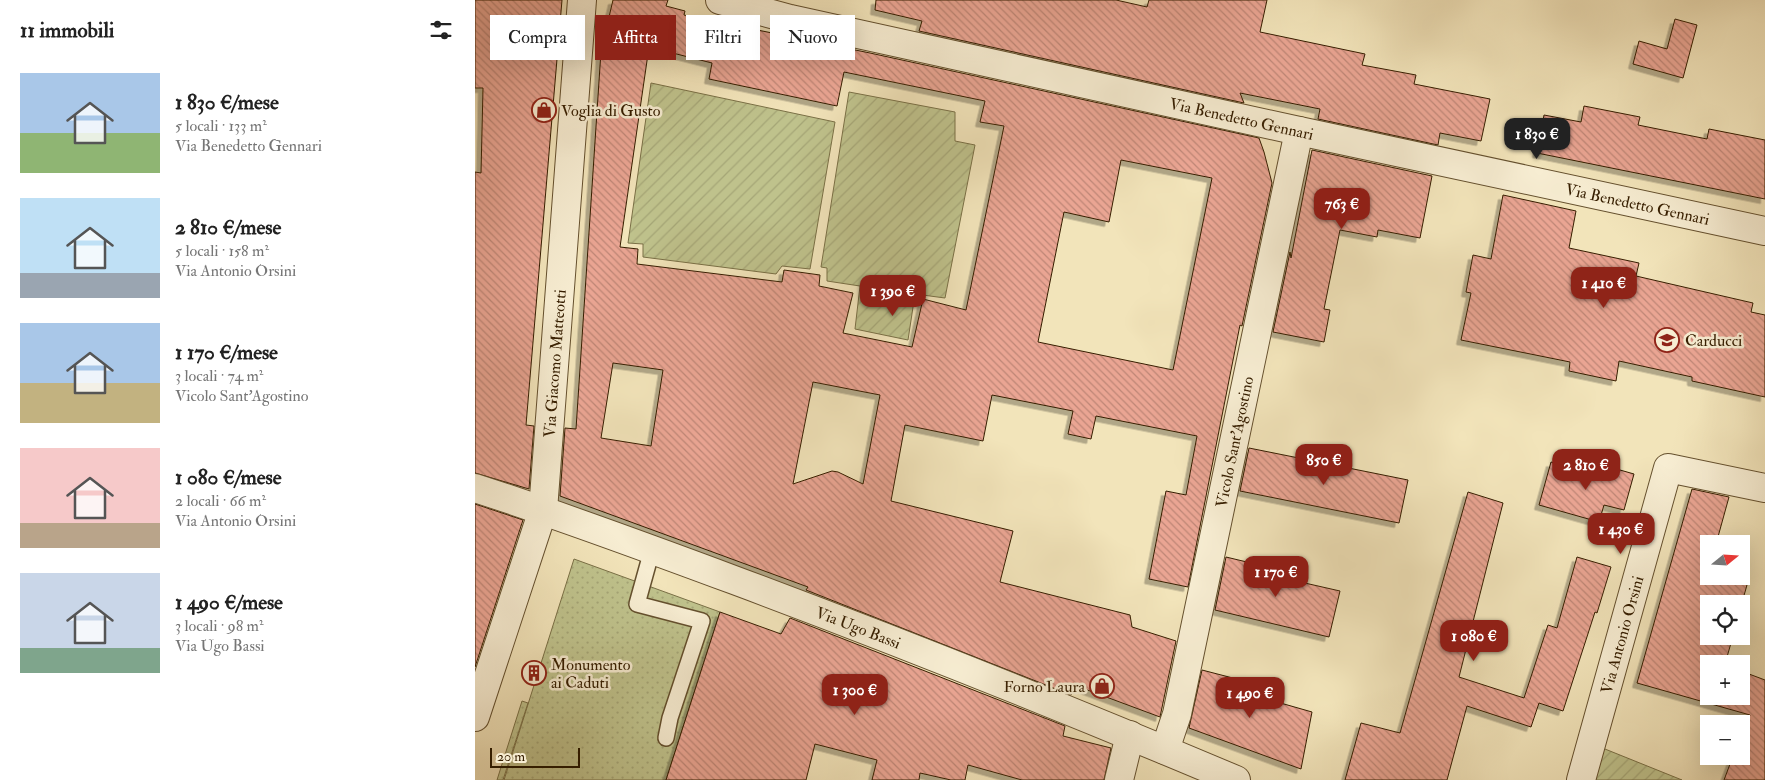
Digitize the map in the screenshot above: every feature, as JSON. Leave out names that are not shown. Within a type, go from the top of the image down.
[{"type":"street","name":"Via Giacomo Matteotti","points":[[475,717],[543,510],[582,0]]},
{"type":"street","name":"Via Benedetto Gennari","points":[[720,0],[799,21],[1299,131],[1765,230]]},
{"type":"street","name":"Vicolo Sant'Agostino","points":[[1165,750],[1177,714],[1299,131]]},
{"type":"street","name":"Via Antonio Orsini","points":[[1581,780],[1668,468],[1765,488]]},
{"type":"street","name":"Via Ugo Bassi","points":[[475,488],[543,510],[845,622],[1130,735],[1236,780]]},
{"type":"street","points":[[1119,780],[1130,735]]},
{"type":"lane","points":[[652,550],[637,604],[702,621],[670,718],[666,738]]},
{"type":"green space","points":[[651,83],[835,122],[810,269],[782,266],[776,274],[643,257],[643,244],[628,243]]},
{"type":"green space","points":[[849,92],[955,112],[955,141],[975,145],[945,298],[915,294],[908,340],[855,329],[860,286],[827,281],[827,268],[821,267]]},
{"type":"green space","points":[[574,559],[720,612],[666,780],[504,780]]},
{"type":"green space","points":[[522,701],[528,703],[503,780],[497,780]]},
{"type":"green space","points":[[1600,747],[1682,780],[1590,780]]},
{"type":"building","points":[[475,0],[562,0],[561,15],[490,15],[490,60],[557,60],[526,425],[534,426],[529,489],[475,473],[475,172],[481,173],[483,88],[475,88]]},
{"type":"building","points":[[613,0],[668,0],[666,6],[685,11],[684,15],[686,15],[686,56],[676,54],[676,15],[609,15]]},
{"type":"building","points":[[876,0],[1116,0],[1147,7],[1149,0],[1267,0],[1260,32],[1365,54],[1362,65],[1416,75],[1414,84],[1490,99],[1481,141],[1440,133],[1438,145],[1318,119],[1320,109],[1240,93],[1244,103],[919,31],[922,21],[875,10]]},
{"type":"building","points":[[1675,19],[1697,25],[1683,78],[1633,64],[1639,41],[1667,49]]},
{"type":"building","points":[[760,31],[770,33],[770,60],[855,60],[855,50],[1259,138],[1272,183],[1242,326],[1240,325],[1188,587],[1149,579],[1166,491],[1186,495],[1197,436],[1096,416],[1091,439],[1068,434],[1073,411],[992,395],[983,441],[905,425],[891,501],[1013,531],[1000,582],[1130,615],[1132,627],[1176,641],[1160,717],[1074,685],[1071,695],[806,590],[808,587],[560,496],[565,428],[576,429],[600,60],[647,60],[620,247],[638,249],[637,264],[782,282],[784,270],[820,275],[819,286],[853,293],[843,333],[912,347],[923,299],[966,310],[1004,126],[980,122],[985,101],[844,72],[837,106],[709,79],[712,63],[700,60],[760,60]],"holes":[[[1121,160],[1212,178],[1173,370],[1038,342],[1064,212],[1109,222]],[[613,363],[663,370],[651,446],[601,438]],[[813,382],[880,395],[863,484],[832,471],[793,484]]]},
{"type":"building","points":[[1584,106],[1640,117],[1638,125],[1707,139],[1709,129],[1765,140],[1765,199],[1537,153],[1544,115],[1581,122]]},
{"type":"building","points":[[1312,150],[1432,176],[1420,238],[1378,230],[1377,237],[1340,230],[1324,309],[1330,310],[1324,342],[1273,332],[1290,252],[1291,258]]},
{"type":"building","points":[[1503,195],[1576,211],[1569,248],[1639,263],[1636,276],[1753,303],[1751,312],[1765,315],[1765,397],[1692,381],[1692,377],[1619,361],[1616,381],[1569,371],[1570,362],[1461,340],[1471,293],[1466,292],[1473,255],[1491,259]]},
{"type":"building","points":[[1249,448],[1408,480],[1399,523],[1240,491]]},
{"type":"building","points":[[1551,462],[1596,475],[1599,464],[1634,474],[1624,510],[1604,505],[1599,522],[1539,505]]},
{"type":"building","points":[[1692,489],[1729,497],[1718,535],[1700,535],[1700,585],[1747,585],[1744,595],[1700,595],[1700,645],[1730,645],[1728,655],[1700,655],[1700,701],[1637,683]]},
{"type":"building","points":[[1468,492],[1503,503],[1459,677],[1524,698],[1548,625],[1557,628],[1577,557],[1611,567],[1563,711],[1539,703],[1531,727],[1467,706],[1447,780],[1345,780],[1361,723],[1400,733]]},
{"type":"building","points":[[475,504],[523,520],[475,667]]},
{"type":"building","points":[[1226,557],[1276,569],[1274,576],[1340,591],[1329,637],[1215,610]]},
{"type":"building","points":[[720,612],[781,634],[790,618],[1065,726],[1063,736],[1111,748],[1104,780],[1022,780],[968,765],[965,780],[951,780],[920,773],[919,780],[872,780],[877,760],[815,744],[806,780],[666,780]]},
{"type":"building","points":[[1202,670],[1252,683],[1249,694],[1312,712],[1301,769],[1189,728]]},
{"type":"building","points":[[1750,674],[1765,680],[1765,780],[1724,780],[1730,765],[1750,765],[1750,715],[1715,705],[1750,705]]},
{"type":"place","name":"Voglia di Gusto","points":[[544,110]]},
{"type":"place","name":"Carducci","points":[[1667,340]]},
{"type":"place","name":"Monumento ai Caduti","points":[[534,673]]},
{"type":"place","name":"Forno Laura","points":[[1102,686]]}]
